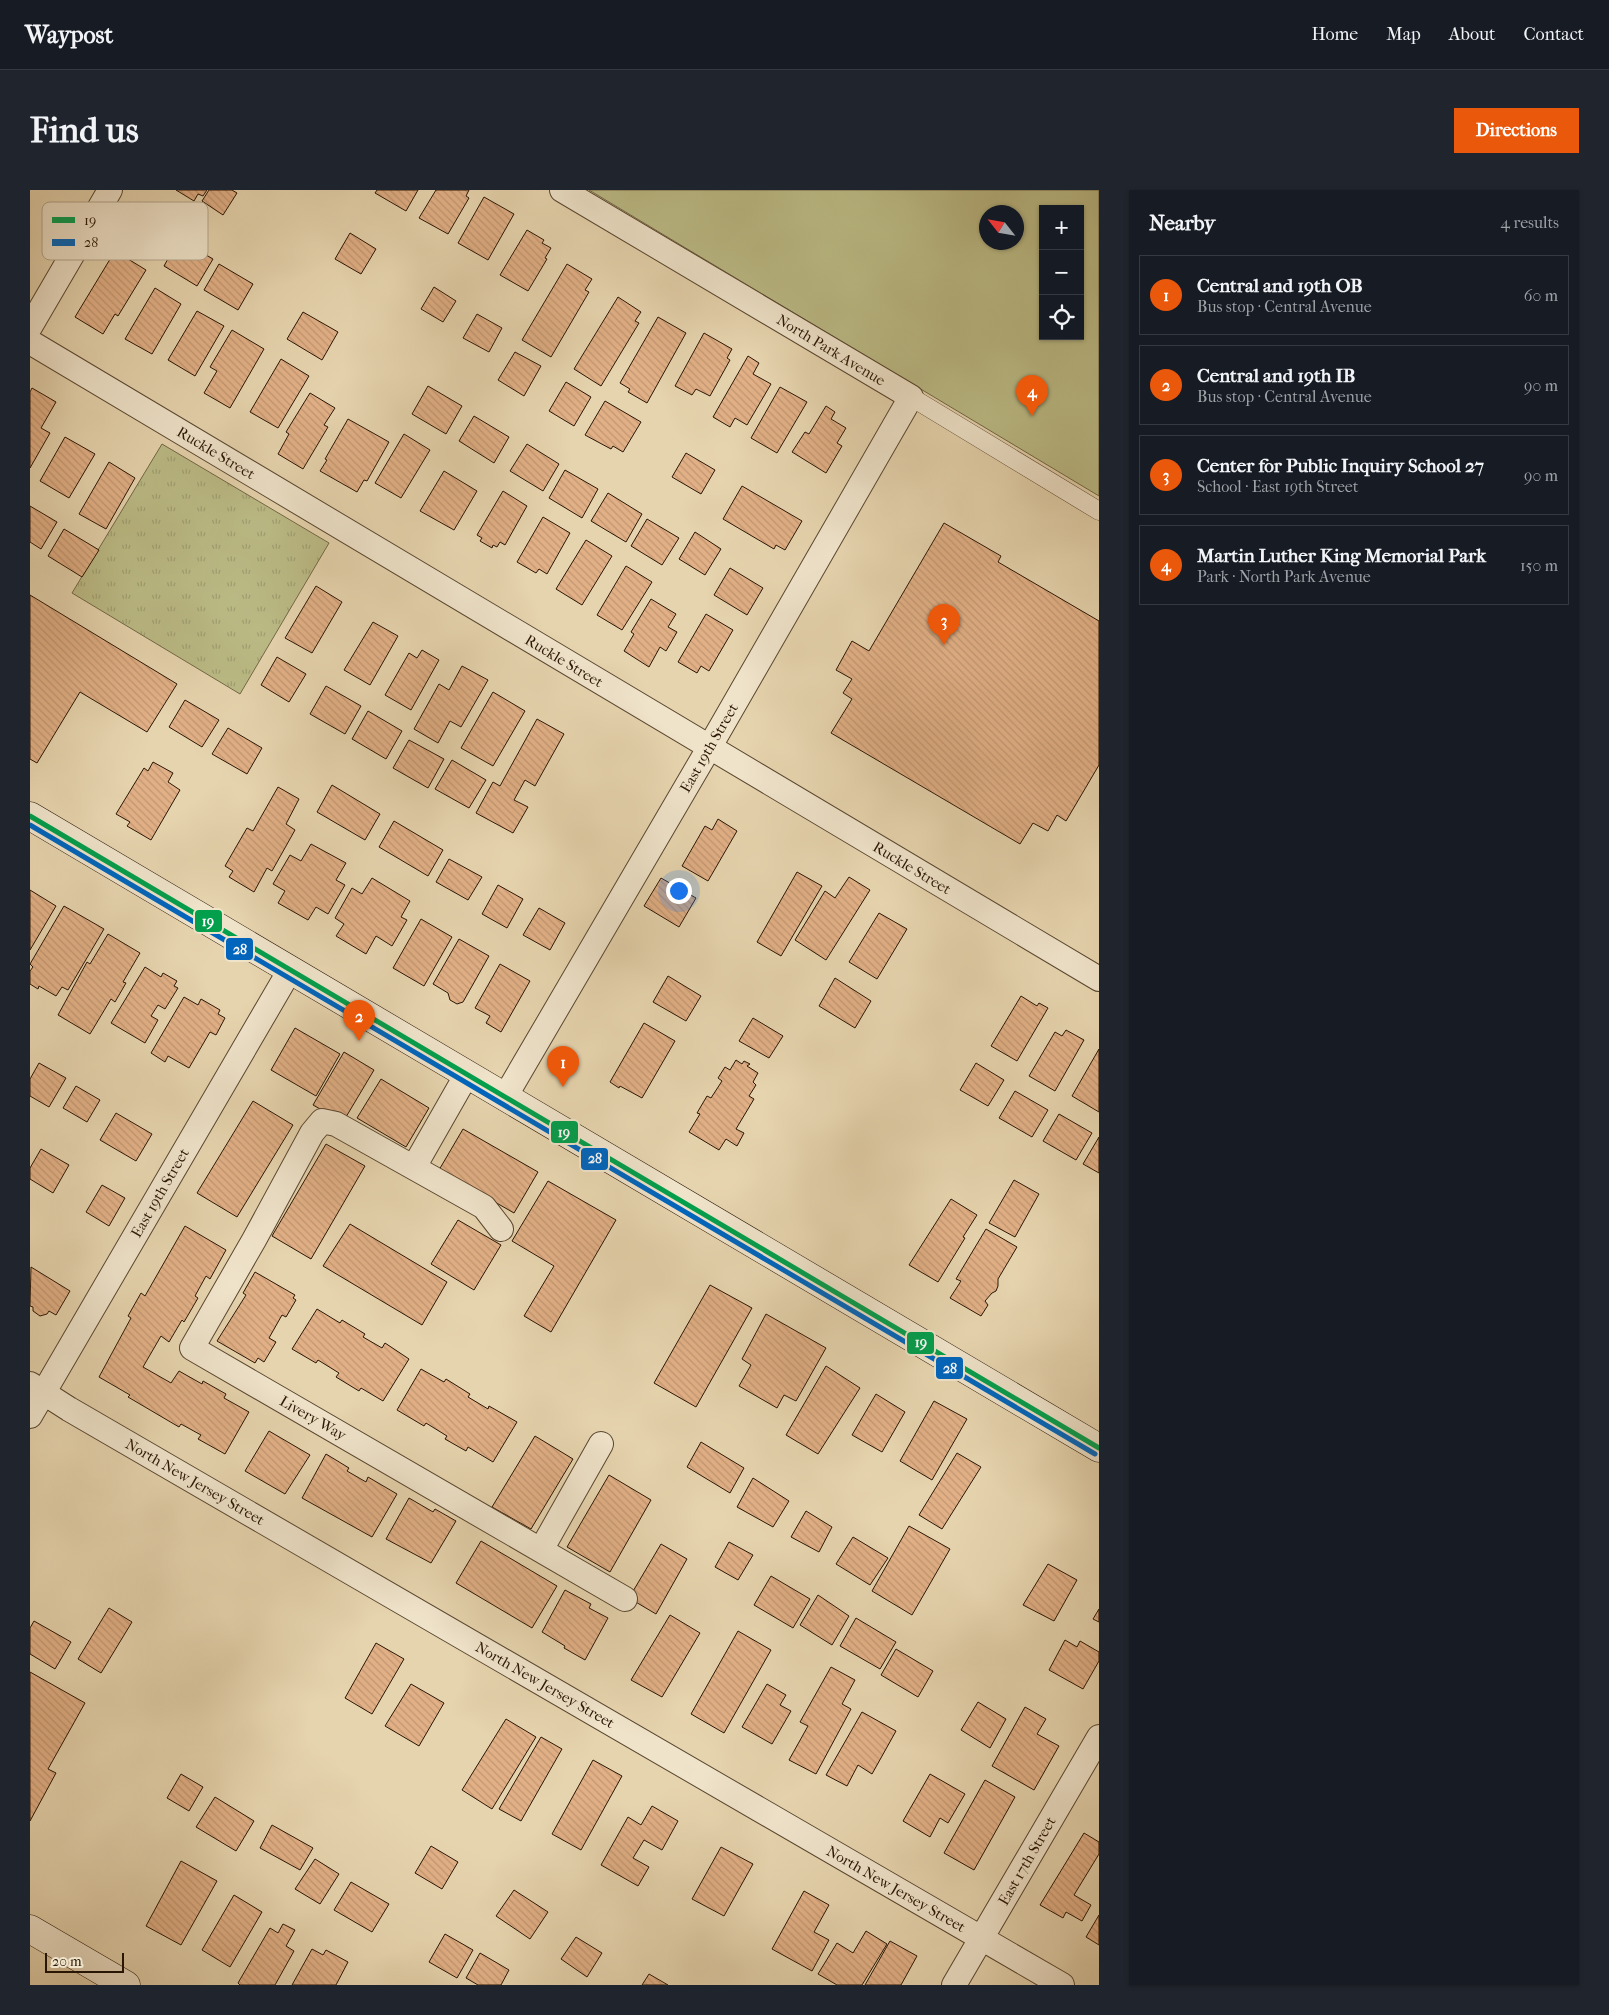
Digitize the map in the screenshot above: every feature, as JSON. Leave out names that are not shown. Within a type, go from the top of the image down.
[{"type":"main road","points":[[30,816],[1099,1448]]},
{"type":"main road","points":[[30,1929],[126,1985]]},
{"type":"street","points":[[103,202],[110,190]]},
{"type":"street","name":"North Park Avenue","points":[[562,190],[1099,511]]},
{"type":"street","points":[[30,327],[69,260]]},
{"type":"street","name":"Ruckle Street","points":[[30,342],[1099,979]]},
{"type":"street","name":"East 19th Street","points":[[505,1097],[911,397]]},
{"type":"street","name":"East 19th Street","points":[[30,1416],[36,1389],[290,970]]},
{"type":"street","points":[[467,1074],[414,1167],[484,1206],[501,1229]]},
{"type":"street","name":"Livery Way","points":[[414,1167],[336,1124],[322,1122],[312,1133],[254,1240],[192,1348],[625,1599]]},
{"type":"street","name":"North New Jersey Street","points":[[36,1389],[1062,1985]]},
{"type":"street","points":[[541,1550],[601,1444]]},
{"type":"street","name":"East 17th Street","points":[[954,1985],[1099,1737]]},
{"type":"green space","points":[[589,190],[1099,190],[1099,496]]},
{"type":"green space","points":[[162,444],[329,543],[240,694],[72,593]]},
{"type":"building","points":[[176,190],[207,190],[203,196],[198,194],[194,201]]},
{"type":"building","points":[[209,190],[232,190],[237,193],[223,215],[208,205],[208,202],[202,201]]},
{"type":"building","points":[[377,190],[418,190],[406,211],[375,193]]},
{"type":"building","points":[[436,190],[469,190],[466,196],[469,198],[448,234],[419,218]]},
{"type":"building","points":[[484,197],[514,214],[488,260],[458,243]]},
{"type":"building","points":[[527,230],[544,240],[542,243],[551,248],[545,258],[547,259],[528,291],[500,275]]},
{"type":"building","points":[[350,233],[376,249],[361,274],[335,259]]},
{"type":"building","points":[[208,256],[213,259],[197,286],[164,266],[167,260],[208,260]]},
{"type":"building","points":[[110,260],[130,260],[146,270],[118,316],[115,314],[103,334],[75,317]]},
{"type":"building","points":[[219,264],[253,284],[238,310],[204,290]]},
{"type":"building","points":[[567,264],[592,279],[585,290],[589,292],[551,357],[522,340]]},
{"type":"building","points":[[434,287],[456,301],[443,322],[421,309]]},
{"type":"building","points":[[155,288],[181,304],[152,354],[125,339]]},
{"type":"building","points":[[618,297],[641,312],[635,321],[639,323],[601,386],[574,369]]},
{"type":"building","points":[[197,311],[224,326],[195,376],[168,360]]},
{"type":"building","points":[[303,312],[338,332],[322,360],[287,339]]},
{"type":"building","points":[[477,314],[502,328],[489,352],[463,338]]},
{"type":"building","points":[[658,317],[686,333],[647,403],[628,392],[630,389],[620,383]]},
{"type":"building","points":[[232,330],[264,349],[230,408],[204,393],[217,371],[210,367]]},
{"type":"building","points":[[704,333],[732,349],[727,358],[730,360],[710,396],[696,389],[692,395],[675,386]]},
{"type":"building","points":[[515,352],[541,366],[524,396],[498,380]]},
{"type":"building","points":[[748,356],[759,363],[753,374],[771,384],[747,425],[735,418],[730,427],[713,417]]},
{"type":"building","points":[[281,359],[309,376],[278,428],[250,412]]},
{"type":"building","points":[[566,382],[591,397],[574,426],[549,411]]},
{"type":"building","points":[[428,386],[462,406],[446,434],[412,414]]},
{"type":"building","points":[[780,387],[807,402],[777,453],[751,438]]},
{"type":"building","points":[[32,388],[56,402],[41,428],[50,433],[30,468],[30,392]]},
{"type":"building","points":[[310,393],[335,408],[324,425],[328,427],[303,469],[278,454],[289,434],[286,432]]},
{"type":"building","points":[[605,401],[641,422],[623,452],[613,446],[611,449],[585,435]]},
{"type":"building","points":[[826,406],[835,412],[831,419],[846,428],[837,443],[842,446],[826,473],[792,452],[805,432],[809,434]]},
{"type":"building","points":[[474,416],[509,437],[494,463],[459,441]]},
{"type":"building","points":[[348,419],[389,442],[367,481],[364,480],[357,492],[320,471]]},
{"type":"building","points":[[404,434],[430,450],[401,498],[375,483]]},
{"type":"building","points":[[65,437],[95,454],[69,498],[40,481]]},
{"type":"building","points":[[527,444],[559,464],[543,491],[510,471]]},
{"type":"building","points":[[686,453],[715,470],[701,494],[672,477]]},
{"type":"building","points":[[109,462],[135,478],[106,529],[79,514]]},
{"type":"building","points":[[565,470],[598,489],[582,518],[549,498]]},
{"type":"building","points":[[444,471],[477,491],[454,530],[420,511]]},
{"type":"building","points":[[742,486],[802,521],[785,550],[776,545],[774,549],[723,519]]},
{"type":"building","points":[[503,491],[527,506],[505,545],[500,542],[497,547],[493,545],[492,548],[480,541],[482,538],[477,535]]},
{"type":"building","points":[[608,493],[642,514],[626,542],[591,521]]},
{"type":"building","points":[[30,506],[57,522],[41,549],[30,542]]},
{"type":"building","points":[[543,517],[570,533],[547,574],[539,569],[536,573],[517,562]]},
{"type":"building","points":[[647,519],[679,538],[662,565],[631,546]]},
{"type":"building","points":[[944,523],[1001,556],[998,562],[1099,621],[1099,765],[1066,821],[1057,815],[1048,831],[1033,823],[1020,844],[831,733],[852,699],[843,693],[852,679],[836,670],[852,641],[869,651]]},
{"type":"building","points":[[64,529],[99,550],[82,577],[48,556]]},
{"type":"building","points":[[695,532],[721,549],[705,575],[679,559]]},
{"type":"building","points":[[586,540],[612,556],[582,605],[556,589]]},
{"type":"building","points":[[626,566],[652,582],[622,630],[597,615]]},
{"type":"building","points":[[730,568],[763,588],[747,615],[714,595]]},
{"type":"building","points":[[316,586],[342,602],[312,653],[285,638]]},
{"type":"building","points":[[30,595],[177,684],[147,732],[80,692],[37,763],[30,759]]},
{"type":"building","points":[[651,599],[676,614],[668,627],[677,632],[666,651],[660,647],[649,667],[624,651],[634,634],[631,632]]},
{"type":"building","points":[[706,614],[733,630],[709,671],[701,666],[697,673],[678,662]]},
{"type":"building","points":[[373,622],[398,636],[370,685],[344,670]]},
{"type":"building","points":[[422,650],[439,660],[411,710],[385,695],[409,653],[417,658]]},
{"type":"building","points":[[277,657],[306,674],[289,702],[261,685]]},
{"type":"building","points":[[462,666],[488,680],[461,727],[450,721],[438,743],[414,729],[439,684],[449,690]]},
{"type":"building","points":[[326,686],[361,706],[345,734],[310,714]]},
{"type":"building","points":[[493,692],[525,711],[493,766],[461,748]]},
{"type":"building","points":[[185,700],[219,720],[202,747],[169,727]]},
{"type":"building","points":[[368,711],[402,731],[386,759],[352,739]]},
{"type":"building","points":[[537,719],[564,734],[535,786],[525,780],[514,800],[528,807],[513,833],[476,813],[493,782],[500,786]]},
{"type":"building","points":[[228,728],[262,748],[247,774],[212,754]]},
{"type":"building","points":[[409,740],[444,759],[428,788],[393,768]]},
{"type":"building","points":[[452,760],[486,780],[469,808],[435,789]]},
{"type":"building","points":[[153,762],[173,773],[168,782],[180,790],[151,840],[127,826],[130,822],[116,814],[144,768],[148,771]]},
{"type":"building","points":[[332,785],[380,814],[365,840],[317,812]]},
{"type":"building","points":[[278,787],[299,799],[286,824],[295,830],[272,871],[267,868],[254,892],[229,877],[233,871],[225,866],[247,828],[253,831]]},
{"type":"building","points":[[718,819],[737,831],[708,881],[682,866],[705,826],[712,830]]},
{"type":"building","points":[[394,821],[443,850],[428,876],[379,847]]},
{"type":"building","points":[[311,844],[346,863],[336,880],[345,885],[328,914],[316,907],[308,920],[278,903],[285,891],[273,884],[290,855],[301,861]]},
{"type":"building","points":[[449,859],[482,877],[468,900],[436,882]]},
{"type":"building","points":[[797,872],[822,886],[781,956],[757,942]]},
{"type":"building","points":[[849,877],[870,890],[826,960],[795,940],[825,891],[835,898]]},
{"type":"building","points":[[372,878],[410,901],[401,917],[407,920],[392,946],[376,936],[366,954],[336,936],[344,924],[335,918],[352,888],[362,894]]},
{"type":"building","points":[[661,878],[696,898],[679,927],[644,906]]},
{"type":"building","points":[[498,885],[523,899],[507,928],[482,914]]},
{"type":"building","points":[[30,890],[56,906],[30,950]]},
{"type":"building","points":[[64,906],[104,929],[68,990],[62,987],[56,996],[39,986],[38,989],[30,984],[30,971],[33,967],[30,964]]},
{"type":"building","points":[[539,908],[565,923],[550,950],[523,935]]},
{"type":"building","points":[[879,913],[907,929],[877,979],[849,962]]},
{"type":"building","points":[[421,919],[452,937],[424,986],[393,968]]},
{"type":"building","points":[[108,934],[140,953],[123,982],[126,983],[115,1002],[111,999],[90,1034],[58,1015],[87,962],[90,964]]},
{"type":"building","points":[[459,939],[489,956],[463,1002],[457,1004],[450,1000],[448,993],[433,984]]},
{"type":"building","points":[[500,964],[530,981],[501,1032],[486,1023],[490,1016],[475,1008]]},
{"type":"building","points":[[145,967],[161,977],[163,973],[177,981],[174,986],[178,988],[165,1009],[158,1005],[151,1016],[158,1020],[145,1043],[111,1023]]},
{"type":"building","points":[[668,976],[701,996],[686,1021],[653,1002]]},
{"type":"building","points":[[835,978],[871,1001],[855,1028],[819,1006]]},
{"type":"building","points":[[1021,996],[1037,1006],[1039,1003],[1048,1008],[1017,1061],[991,1046]]},
{"type":"building","points":[[184,997],[198,1005],[201,999],[220,1010],[218,1014],[225,1018],[216,1035],[210,1032],[189,1068],[168,1056],[165,1062],[151,1053]]},
{"type":"building","points":[[753,1018],[783,1036],[769,1058],[739,1041]]},
{"type":"building","points":[[644,1023],[675,1041],[642,1098],[610,1082]]},
{"type":"building","points":[[295,1028],[340,1054],[316,1096],[271,1070]]},
{"type":"building","points":[[1066,1030],[1084,1040],[1055,1091],[1029,1076],[1055,1032],[1062,1036]]},
{"type":"building","points":[[1099,1049],[1099,1112],[1072,1096]]},
{"type":"building","points":[[344,1052],[374,1070],[343,1122],[313,1105]]},
{"type":"building","points":[[736,1060],[742,1064],[744,1061],[750,1064],[747,1066],[758,1073],[753,1082],[756,1085],[749,1096],[754,1099],[736,1129],[744,1133],[737,1146],[726,1139],[719,1150],[689,1132],[700,1114],[697,1113],[707,1096],[711,1098],[722,1081],[718,1078],[725,1067],[730,1070]]},
{"type":"building","points":[[39,1063],[66,1078],[49,1107],[30,1096],[30,1079]]},
{"type":"building","points":[[976,1063],[1004,1080],[988,1106],[960,1090]]},
{"type":"building","points":[[381,1079],[429,1108],[406,1147],[357,1118]]},
{"type":"building","points":[[76,1086],[100,1100],[87,1122],[63,1108]]},
{"type":"building","points":[[1015,1091],[1048,1110],[1032,1137],[999,1118]]},
{"type":"building","points":[[253,1101],[293,1125],[237,1217],[197,1193]]},
{"type":"building","points":[[116,1113],[152,1134],[136,1161],[100,1140]]},
{"type":"building","points":[[1059,1114],[1092,1133],[1076,1160],[1043,1141]]},
{"type":"building","points":[[463,1129],[538,1172],[514,1213],[439,1170]]},
{"type":"building","points":[[1099,1137],[1099,1173],[1083,1164]]},
{"type":"building","points":[[326,1144],[365,1166],[311,1259],[272,1236]]},
{"type":"building","points":[[41,1149],[69,1165],[53,1193],[30,1179],[30,1168]]},
{"type":"building","points":[[1014,1180],[1039,1194],[1015,1237],[989,1223]]},
{"type":"building","points":[[548,1181],[616,1220],[551,1332],[524,1316],[554,1266],[512,1241]]},
{"type":"building","points":[[102,1185],[125,1198],[109,1226],[86,1212]]},
{"type":"building","points":[[951,1199],[977,1215],[938,1282],[909,1265]]},
{"type":"building","points":[[458,1220],[501,1245],[474,1290],[431,1264]]},
{"type":"building","points":[[350,1224],[447,1282],[422,1325],[323,1266]]},
{"type":"building","points":[[185,1226],[226,1250],[210,1279],[206,1276],[195,1296],[198,1298],[184,1322],[182,1320],[169,1342],[161,1336],[143,1367],[171,1383],[179,1371],[202,1384],[203,1381],[226,1394],[224,1398],[249,1412],[225,1454],[198,1439],[201,1435],[181,1424],[179,1427],[128,1397],[130,1395],[99,1377],[131,1318],[128,1316],[141,1293],[145,1296]]},
{"type":"building","points":[[986,1229],[1017,1247],[998,1279],[996,1291],[985,1301],[988,1305],[981,1316],[950,1298],[961,1281],[956,1279]]},
{"type":"building","points":[[31,1267],[70,1291],[56,1315],[49,1311],[47,1314],[40,1316],[30,1306]]},
{"type":"building","points":[[255,1272],[295,1295],[293,1298],[296,1300],[286,1317],[282,1315],[269,1338],[276,1342],[264,1362],[258,1358],[255,1363],[217,1341],[246,1295],[243,1293]]},
{"type":"building","points":[[710,1285],[752,1308],[696,1407],[654,1383]]},
{"type":"building","points":[[317,1309],[340,1323],[342,1320],[365,1334],[363,1337],[382,1348],[385,1343],[409,1359],[383,1401],[361,1388],[359,1391],[336,1377],[339,1373],[318,1360],[316,1363],[292,1349]]},
{"type":"building","points":[[766,1314],[826,1348],[796,1401],[784,1395],[777,1408],[739,1386],[751,1365],[742,1359]]},
{"type":"building","points":[[826,1366],[860,1388],[818,1454],[786,1435]]},
{"type":"building","points":[[421,1369],[444,1382],[446,1379],[470,1394],[468,1397],[488,1409],[489,1406],[517,1422],[493,1462],[468,1447],[466,1451],[445,1439],[447,1436],[426,1423],[424,1426],[397,1410]]},
{"type":"building","points":[[876,1394],[905,1412],[882,1452],[852,1435]]},
{"type":"building","points":[[934,1401],[967,1419],[932,1480],[900,1461]]},
{"type":"building","points":[[269,1431],[310,1455],[285,1494],[245,1471]]},
{"type":"building","points":[[535,1436],[573,1459],[531,1529],[492,1507]]},
{"type":"building","points":[[701,1442],[744,1468],[730,1493],[687,1467]]},
{"type":"building","points":[[957,1453],[981,1467],[942,1529],[919,1515]]},
{"type":"building","points":[[326,1454],[349,1468],[347,1471],[366,1482],[368,1477],[397,1494],[372,1537],[302,1498]]},
{"type":"building","points":[[609,1475],[651,1500],[610,1572],[567,1547]]},
{"type":"building","points":[[753,1478],[789,1501],[773,1527],[737,1507]]},
{"type":"building","points":[[409,1498],[433,1512],[435,1509],[456,1521],[431,1563],[386,1539]]},
{"type":"building","points":[[806,1511],[832,1527],[819,1552],[791,1537]]},
{"type":"building","points":[[909,1526],[950,1549],[912,1615],[872,1591]]},
{"type":"building","points":[[853,1537],[888,1558],[870,1585],[836,1564]]},
{"type":"building","points":[[481,1541],[557,1586],[532,1628],[456,1583]]},
{"type":"building","points":[[729,1542],[753,1555],[738,1580],[715,1567]]},
{"type":"building","points":[[661,1544],[687,1559],[656,1614],[629,1598]]},
{"type":"building","points":[[1048,1564],[1077,1580],[1054,1621],[1023,1605]]},
{"type":"building","points":[[771,1576],[810,1599],[793,1628],[754,1605]]},
{"type":"building","points":[[565,1590],[591,1604],[589,1608],[608,1618],[585,1660],[542,1632]]},
{"type":"building","points":[[818,1595],[849,1616],[832,1645],[800,1625]]},
{"type":"building","points":[[109,1608],[132,1622],[101,1673],[78,1659]]},
{"type":"building","points":[[1099,1609],[1099,1622],[1093,1619]]},
{"type":"building","points":[[670,1615],[700,1633],[662,1697],[631,1680]]},
{"type":"building","points":[[856,1618],[896,1642],[880,1669],[840,1646]]},
{"type":"building","points":[[34,1621],[71,1642],[55,1669],[30,1654],[30,1628]]},
{"type":"building","points":[[738,1631],[771,1650],[724,1733],[691,1714]]},
{"type":"building","points":[[1065,1640],[1077,1647],[1080,1641],[1099,1652],[1099,1661],[1083,1689],[1049,1670]]},
{"type":"building","points":[[376,1643],[404,1659],[372,1714],[345,1698]]},
{"type":"building","points":[[896,1649],[933,1671],[918,1697],[881,1675]]},
{"type":"building","points":[[831,1667],[855,1680],[842,1704],[851,1709],[816,1774],[789,1760],[808,1726],[800,1722]]},
{"type":"building","points":[[30,1672],[85,1703],[48,1769],[56,1773],[30,1821]]},
{"type":"building","points":[[411,1684],[444,1703],[419,1746],[385,1726]]},
{"type":"building","points":[[767,1684],[786,1695],[780,1705],[791,1711],[772,1744],[742,1727]]},
{"type":"building","points":[[978,1702],[1006,1719],[990,1748],[961,1730]]},
{"type":"building","points":[[1025,1707],[1046,1719],[1037,1734],[1059,1746],[1034,1790],[992,1766]]},
{"type":"building","points":[[862,1712],[896,1731],[872,1774],[858,1765],[847,1786],[826,1775]]},
{"type":"building","points":[[506,1719],[536,1737],[492,1809],[462,1790]]},
{"type":"building","points":[[541,1737],[562,1749],[521,1821],[499,1809]]},
{"type":"building","points":[[593,1760],[622,1776],[581,1850],[552,1834]]},
{"type":"building","points":[[181,1774],[203,1787],[189,1811],[167,1798]]},
{"type":"building","points":[[930,1774],[965,1794],[948,1823],[940,1818],[930,1837],[903,1821]]},
{"type":"building","points":[[985,1780],[1015,1797],[974,1870],[944,1853]]},
{"type":"building","points":[[215,1797],[254,1821],[236,1851],[196,1827]]},
{"type":"building","points":[[652,1806],[678,1821],[662,1850],[644,1840],[633,1858],[649,1867],[638,1886],[601,1865],[628,1817],[641,1825]]},
{"type":"building","points":[[272,1825],[313,1848],[300,1870],[260,1848]]},
{"type":"building","points":[[1084,1833],[1099,1842],[1099,1854],[1074,1895],[1091,1905],[1082,1921],[1066,1912],[1063,1918],[1040,1905]]},
{"type":"building","points":[[431,1846],[458,1862],[442,1889],[415,1873]]},
{"type":"building","points":[[721,1847],[753,1864],[724,1916],[692,1899]]},
{"type":"building","points":[[315,1859],[339,1874],[320,1904],[295,1889]]},
{"type":"building","points":[[181,1861],[217,1881],[181,1945],[146,1926]]},
{"type":"building","points":[[351,1882],[389,1904],[372,1932],[334,1910]]},
{"type":"building","points":[[514,1890],[548,1912],[530,1939],[496,1916]]},
{"type":"building","points":[[804,1891],[829,1905],[814,1932],[829,1940],[812,1971],[772,1949]]},
{"type":"building","points":[[234,1895],[262,1912],[230,1967],[202,1950]]},
{"type":"building","points":[[1099,1915],[1099,1945],[1086,1937]]},
{"type":"building","points":[[283,1924],[295,1930],[286,1946],[294,1951],[275,1985],[240,1985],[238,1983],[270,1928],[278,1933]]},
{"type":"building","points":[[866,1931],[887,1944],[862,1985],[837,1985],[818,1974],[837,1943],[853,1953]]},
{"type":"building","points":[[445,1934],[473,1950],[457,1978],[429,1962]]},
{"type":"building","points":[[576,1937],[602,1953],[587,1977],[561,1959]]},
{"type":"building","points":[[890,1941],[917,1956],[901,1985],[865,1985]]},
{"type":"building","points":[[312,1949],[323,1955],[326,1950],[348,1962],[336,1985],[292,1985]]},
{"type":"building","points":[[480,1953],[509,1970],[501,1985],[478,1985],[466,1978]]},
{"type":"building","points":[[649,1974],[668,1985],[642,1985]]},
{"type":"transit line","name":"19","points":[[30,816],[1099,1448]]},
{"type":"transit line","name":"28","points":[[30,825],[1095,1454]]},
{"type":"place","name":"Martin Luther King Memorial Park","points":[[1032,416]]},
{"type":"place","name":"Center for Public Inquiry School 27","points":[[944,645]]},
{"type":"place","name":"Central and 19th IB","points":[[359,1041]]},
{"type":"place","name":"Central and 19th OB","points":[[563,1087]]}]
